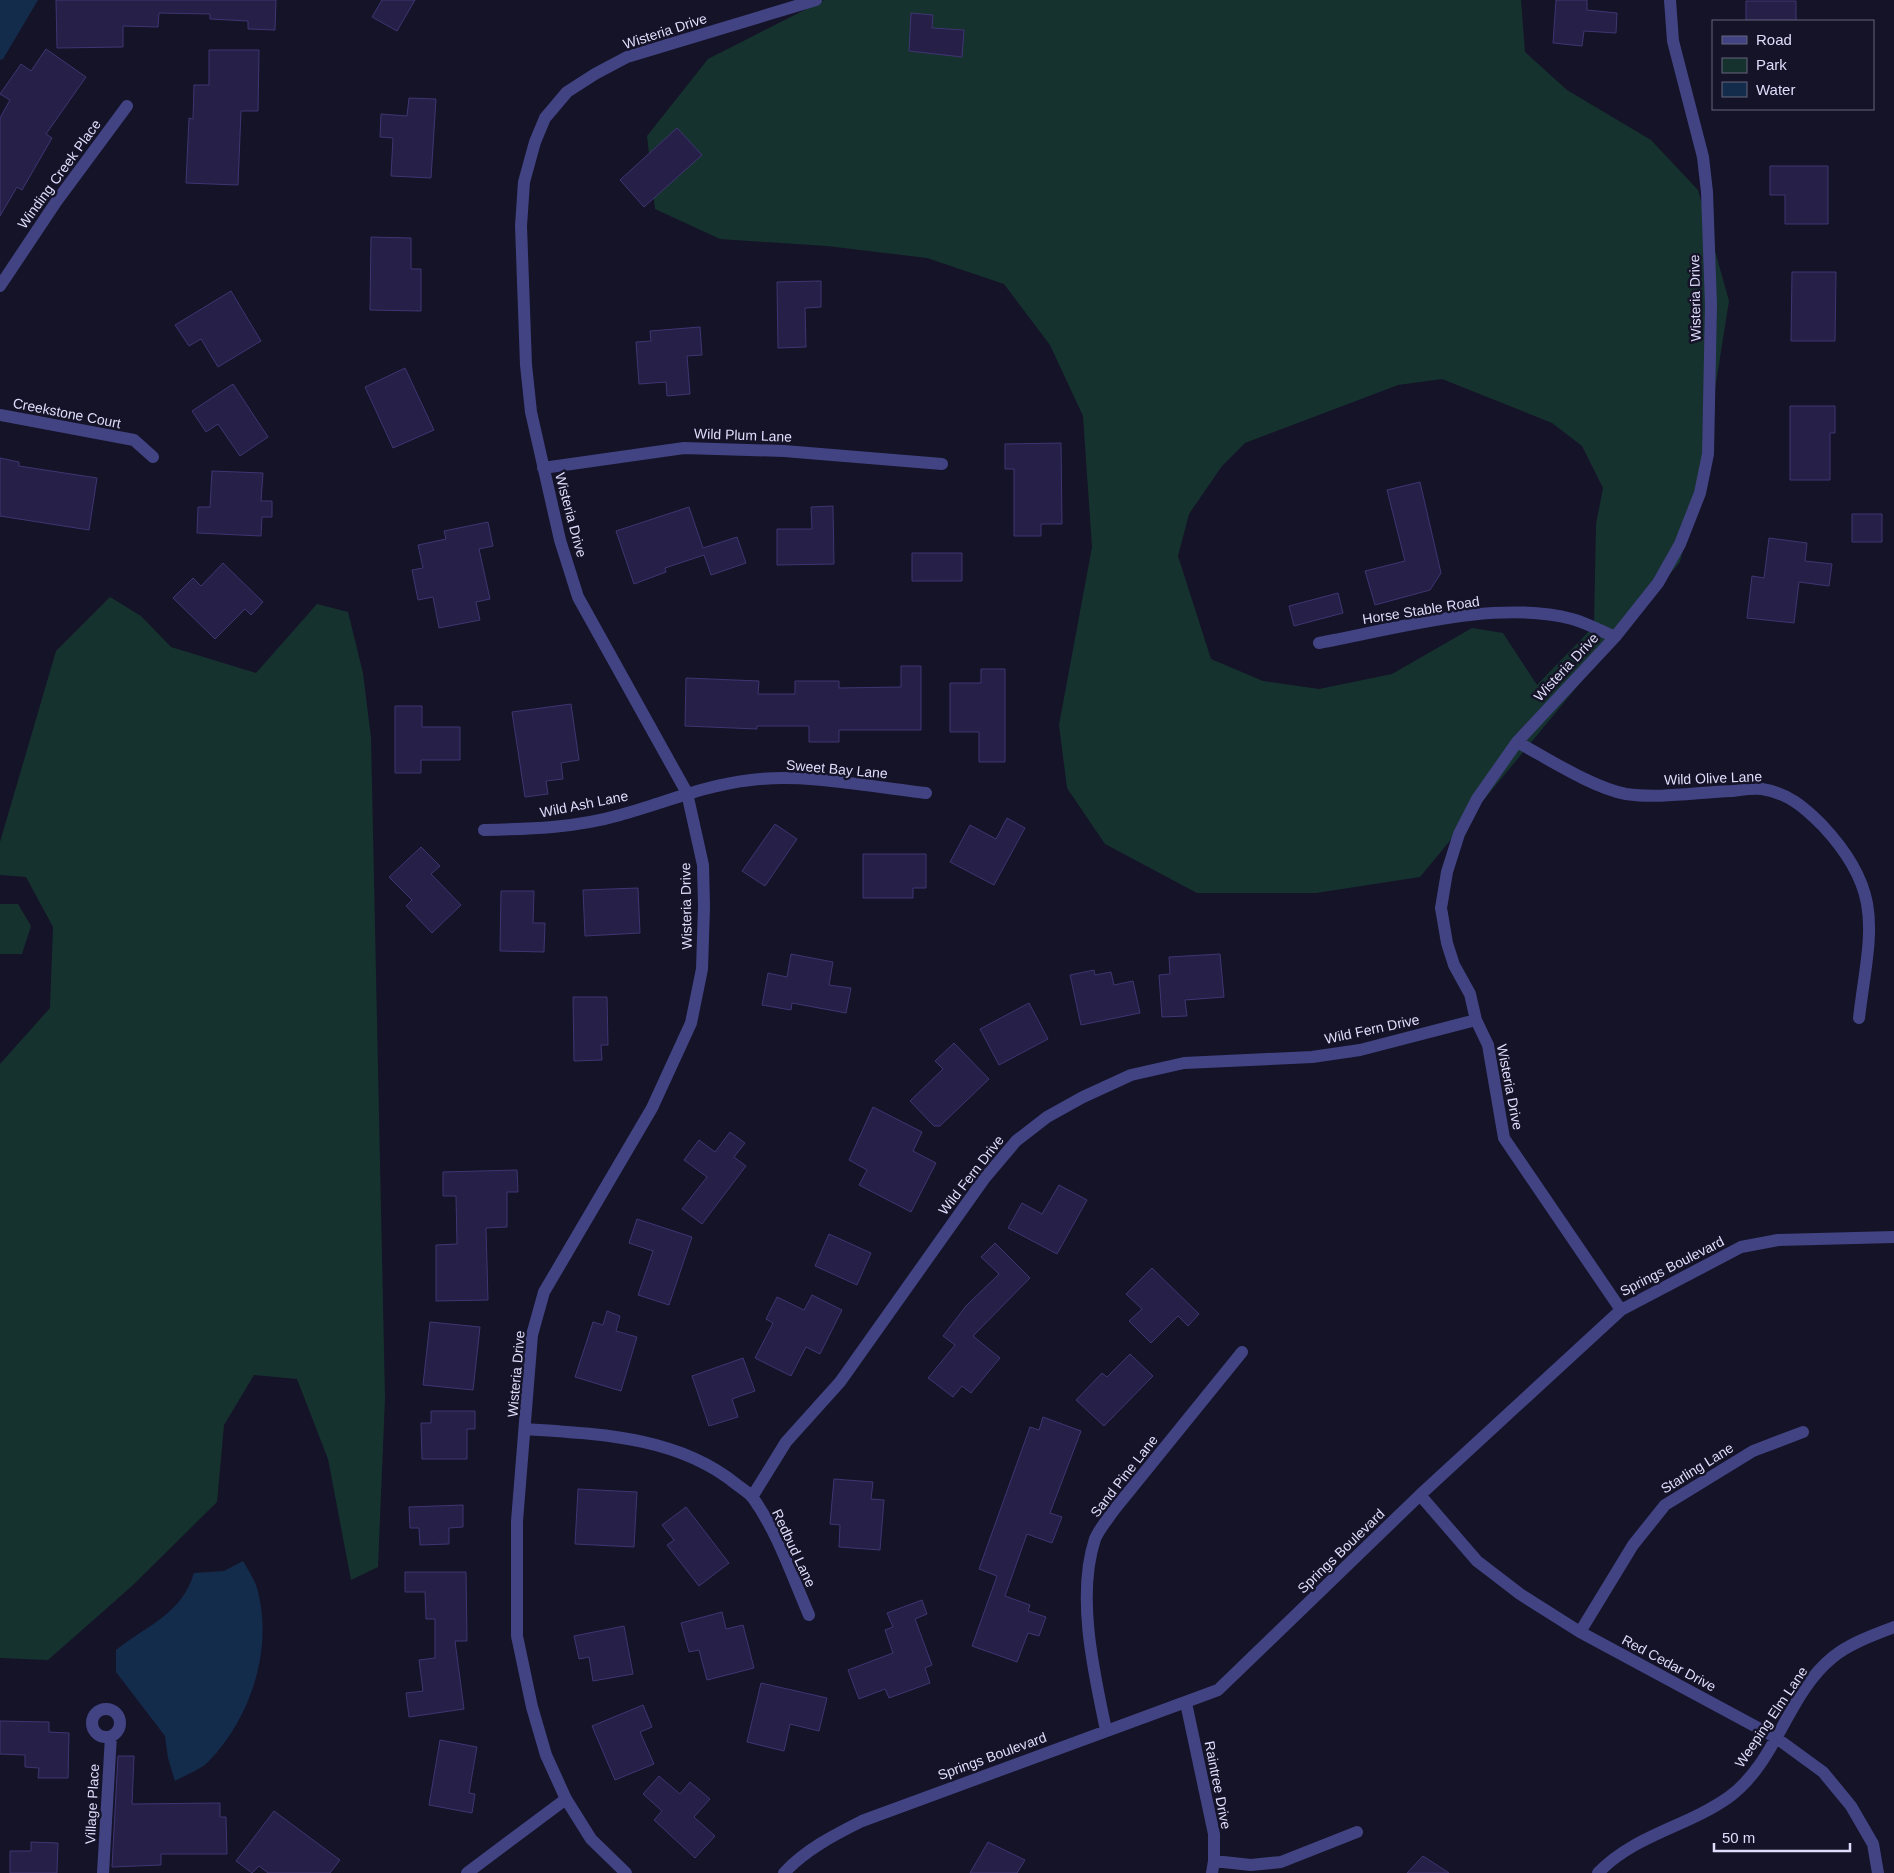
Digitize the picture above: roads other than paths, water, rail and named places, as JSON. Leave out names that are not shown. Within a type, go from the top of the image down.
[{"type":"street","name":"Wisteria Drive","points":[[626,1873],[591,1840],[566,1799],[544,1747],[532,1707],[517,1636],[517,1521],[526,1429],[532,1336],[544,1292],[652,1108],[691,1022],[702,969],[703,865],[687,793],[578,596],[560,540],[531,412],[526,365],[521,226],[524,182],[535,142],[545,118],[568,92],[627,57],[816,0]]},
{"type":"street","name":"Wisteria Drive","points":[[1621,1310],[1504,1138],[1488,1045],[1476,1020],[1470,994],[1452,957],[1441,908],[1448,872],[1459,834],[1477,799],[1517,742],[1614,637],[1658,583],[1680,544],[1700,493],[1708,454],[1712,305],[1707,192],[1703,157],[1673,41],[1670,0]]},
{"type":"street","name":"Winding Creek Place","points":[[0,286],[56,202],[127,106]]},
{"type":"street","name":"Creekstone Court","points":[[0,415],[134,440],[153,457]]},
{"type":"street","name":"Wild Plum Lane","points":[[543,468],[684,448],[784,451],[942,464]]},
{"type":"street","name":"Horse Stable Road","points":[[1319,643],[1470,615],[1524,612],[1573,619],[1614,637]]},
{"type":"street","name":"Wild Olive Lane","points":[[1517,742],[1602,786],[1625,794],[1650,795],[1760,789],[1779,793],[1796,801],[1830,834],[1863,884],[1869,905],[1870,927],[1859,1018]]},
{"type":"street","name":"Sweet Bay Lane","points":[[687,793],[753,779],[797,778],[926,793]]},
{"type":"street","name":"Wild Ash Lane","points":[[484,830],[550,829],[619,816],[687,793]]},
{"type":"street","name":"Wild Fern Drive","points":[[752,1497],[786,1442],[840,1382],[984,1180],[1016,1141],[1047,1117],[1083,1097],[1131,1075],[1184,1063],[1312,1057],[1360,1050],[1476,1020]]},
{"type":"street","name":"Springs Boulevard","points":[[784,1873],[791,1865],[831,1836],[862,1820],[1218,1690],[1420,1495],[1621,1310],[1742,1247],[1778,1240],[1894,1237]]},
{"type":"street","name":"Sand Pine Lane","points":[[1106,1730],[1090,1653],[1089,1564],[1096,1537],[1114,1510],[1242,1352]]},
{"type":"street","name":"Redbud Lane","points":[[526,1429],[618,1436],[678,1451],[720,1471],[752,1497],[775,1536],[809,1615]]},
{"type":"street","name":"Starling Lane","points":[[1580,1632],[1633,1545],[1665,1505],[1753,1451],[1803,1432]]},
{"type":"street","name":"Red Cedar Drive","points":[[1420,1495],[1477,1561],[1520,1594],[1580,1632],[1776,1737],[1823,1772],[1851,1806],[1873,1844],[1878,1873]]},
{"type":"street","name":"Weeping Elm Lane","points":[[1598,1873],[1643,1839],[1689,1820],[1729,1796],[1756,1771],[1808,1686],[1832,1658],[1850,1647],[1894,1626]]},
{"type":"street","name":"Raintree Drive","points":[[1186,1703],[1214,1834],[1213,1867]]},
{"type":"street","name":"Village Place","points":[[103,1873],[111,1736]]},
{"type":"street","points":[[467,1873],[566,1799]]},
{"type":"street","points":[[1213,1867],[1281,1862],[1357,1832]]},
{"type":"water","points":[[0,0],[38,0],[3,59],[0,60]]},
{"type":"water","points":[[243,1561],[257,1588],[262,1614],[260,1660],[254,1683],[236,1726],[223,1745],[205,1765],[175,1781],[168,1758],[165,1736],[116,1672],[116,1650],[172,1609],[181,1599],[194,1573],[224,1571]]}]
